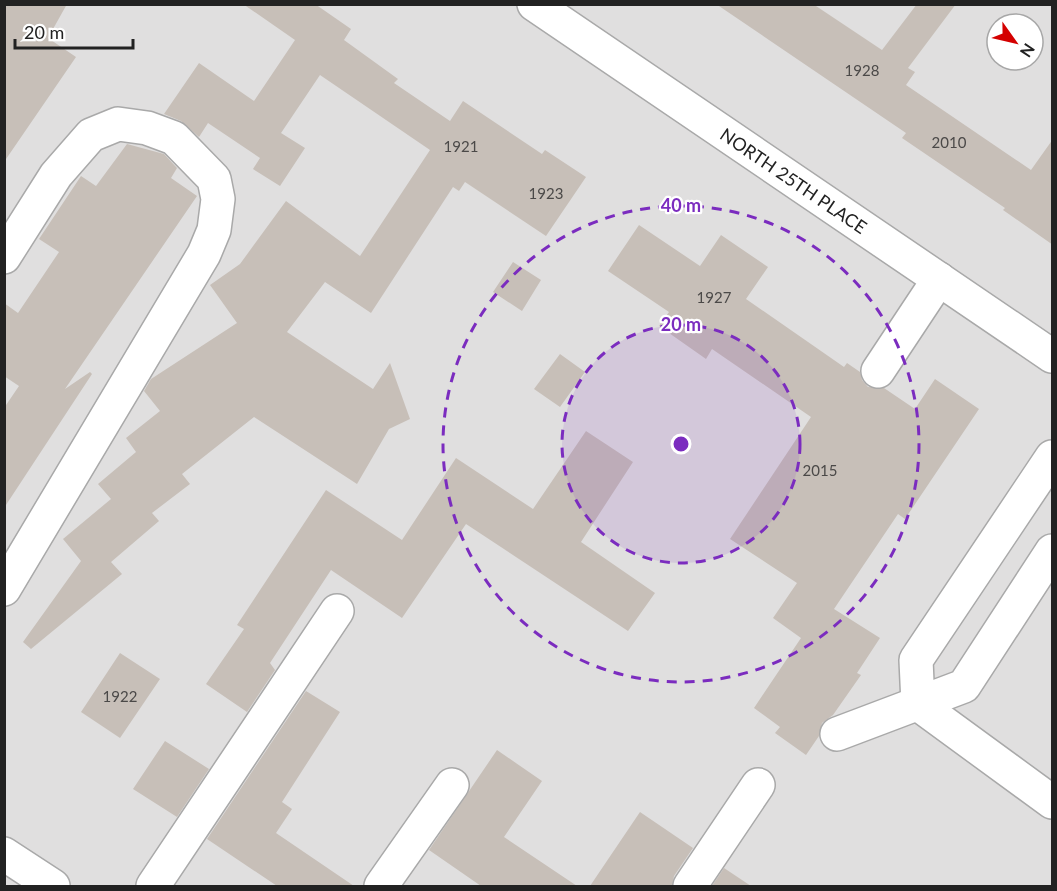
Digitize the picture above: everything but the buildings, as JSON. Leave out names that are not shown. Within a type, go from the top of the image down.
[{"type":"street","name":"NORTH 25TH PLACE","points":[[534,4],[1053,356]]},
{"type":"street","points":[[4,256],[56,175],[91,135],[118,124],[147,128],[174,138],[214,179],[218,198],[214,230],[204,254],[4,589]]},
{"type":"street","points":[[878,371],[939,279]]},
{"type":"street","points":[[918,704],[916,660],[1053,457]]},
{"type":"street","points":[[837,734],[964,686],[1053,551]]},
{"type":"street","points":[[153,886],[337,611]]},
{"type":"street","points":[[918,704],[1053,802]]},
{"type":"street","points":[[381,886],[453,785]]},
{"type":"street","points":[[690,886],[758,785]]},
{"type":"street","points":[[4,854],[53,886]]},
{"type":"shaded area","points":[[5,5],[1052,5],[1052,886],[5,886]]}]
